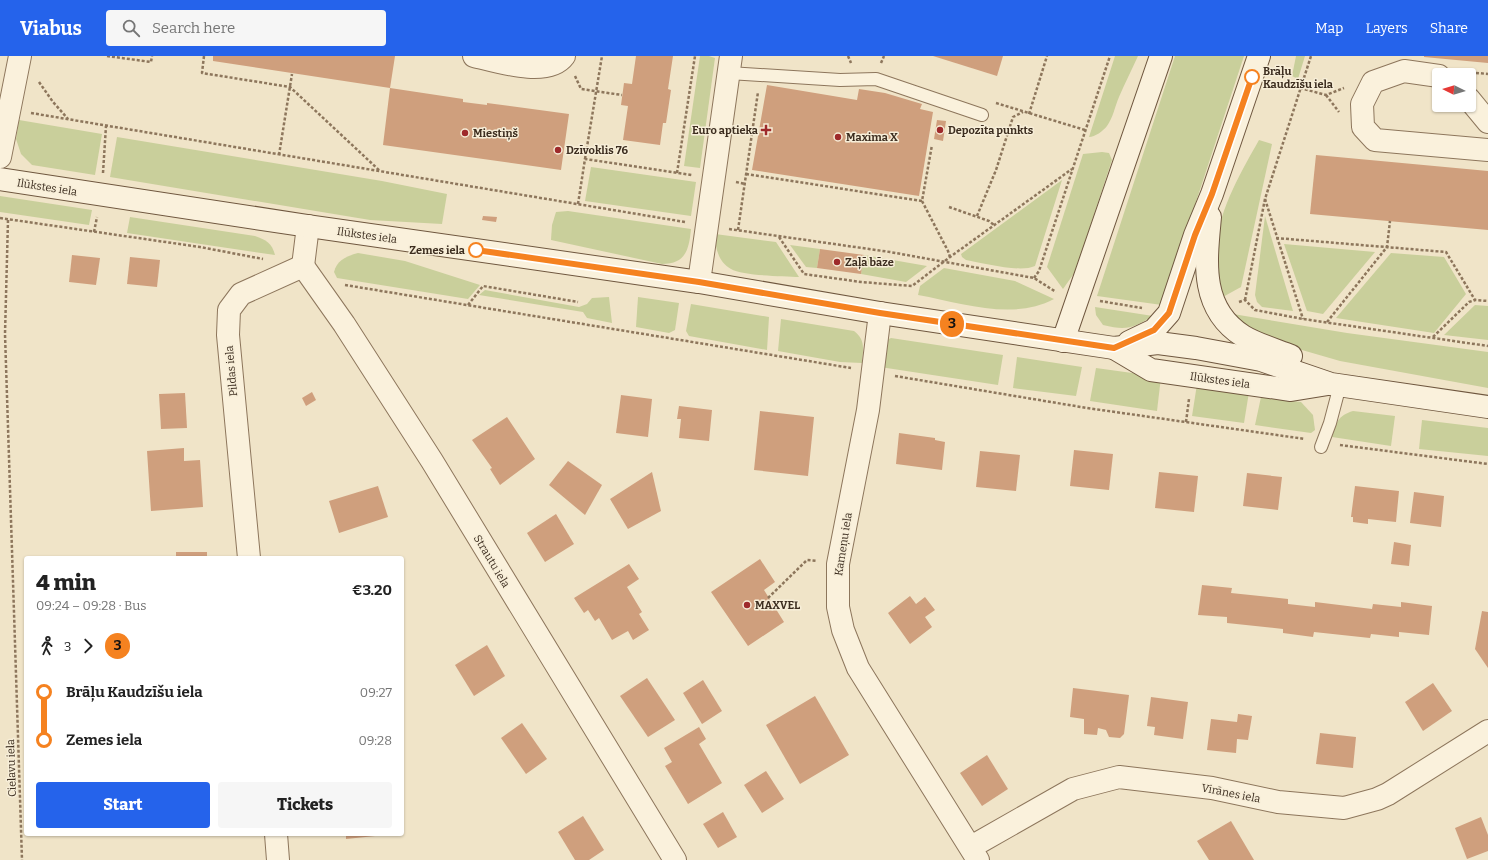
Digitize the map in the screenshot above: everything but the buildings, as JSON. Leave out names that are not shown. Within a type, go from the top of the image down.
[{"type":"street","points":[[0,157],[20,56]]},
{"type":"street","points":[[474,56],[504,63],[532,67],[550,66],[563,57]]},
{"type":"street","points":[[1063,341],[1161,56]]},
{"type":"street","points":[[1114,348],[1154,330],[1169,313],[1195,235],[1212,194],[1259,56]]},
{"type":"street","points":[[699,282],[730,64]]},
{"type":"street","points":[[1432,75],[1404,71],[1374,82],[1362,104],[1362,127],[1375,140],[1488,150]]},
{"type":"street","points":[[1476,107],[1488,122]]},
{"type":"street","name":"Ilūkstes iela","points":[[0,179],[308,226],[699,282],[880,313],[1063,341],[1114,348],[1158,343],[1196,348],[1261,360],[1335,384],[1488,408]]},
{"type":"street","points":[[1212,194],[1206,271],[1212,298],[1224,318],[1243,336],[1292,357],[1335,384]]},
{"type":"street","points":[[302,266],[308,226]]},
{"type":"street","name":"Pildas iela","points":[[249,556],[228,336],[229,310],[241,294],[302,266]]},
{"type":"street","name":"Strautu iela","points":[[302,266],[344,324],[432,461],[675,860]]},
{"type":"street","name":"Kameņu iela","points":[[880,313],[868,410],[838,564],[838,607],[843,630],[858,668],[974,854]]},
{"type":"street","name":"Virānes iela","points":[[974,854],[1073,789],[1120,777],[1212,788],[1278,802],[1344,808],[1377,799],[1388,794],[1487,734]]},
{"type":"street","points":[[276,836],[278,860]]},
{"type":"lane","points":[[730,64],[760,75],[840,80],[876,80],[982,115]]},
{"type":"lane","points":[[1322,444],[1330,423],[1335,384]]},
{"type":"path","points":[[107,56],[151,62],[152,56]]},
{"type":"path","points":[[204,56],[202,73],[290,87],[381,172]]},
{"type":"path","points":[[578,204],[602,56]]},
{"type":"path","points":[[677,173],[695,56]]},
{"type":"path","points":[[848,56],[851,63]]},
{"type":"path","points":[[1029,114],[1047,56]]},
{"type":"path","points":[[1034,278],[1039,271],[1110,56]]},
{"type":"path","points":[[1245,300],[1265,199],[1311,56]]},
{"type":"path","points":[[563,57],[581,89],[622,95]]},
{"type":"path","points":[[1476,73],[1488,74]]},
{"type":"path","points":[[279,155],[292,74]]},
{"type":"path","points":[[738,230],[760,75]]},
{"type":"path","points":[[35,76],[53,102],[68,120]]},
{"type":"path","points":[[1300,88],[1326,95],[1349,87]]},
{"type":"path","points":[[9,110],[707,226],[890,252],[1034,278],[1060,295]]},
{"type":"path","points":[[976,216],[996,170],[1013,117],[1024,112]]},
{"type":"path","points":[[105,163],[106,126]]},
{"type":"path","points":[[932,145],[922,201],[950,257]]},
{"type":"path","points":[[585,159],[745,184]]},
{"type":"path","points":[[778,237],[804,274],[861,282],[912,286],[1072,169]]},
{"type":"path","points":[[746,174],[922,201]]},
{"type":"path","points":[[1265,199],[1276,238],[1303,319]]},
{"type":"path","points":[[949,207],[989,221],[994,226]]},
{"type":"path","points":[[94,232],[97,214]]},
{"type":"path","points":[[0,218],[200,247],[266,259]]},
{"type":"path","name":"Cielavu iela","points":[[8,220],[5,334],[22,860]]},
{"type":"path","points":[[1327,322],[1387,247],[1390,221]]},
{"type":"path","points":[[1276,238],[1446,252],[1475,300]]},
{"type":"path","points":[[340,284],[1087,408],[1322,444],[1488,464]]},
{"type":"path","points":[[468,305],[483,286],[578,302]]},
{"type":"path","points":[[1098,300],[1143,308]]},
{"type":"path","points":[[1233,303],[1245,300]]},
{"type":"path","points":[[1245,300],[1255,310],[1303,319],[1488,346]]},
{"type":"path","points":[[1433,338],[1469,302],[1475,300],[1488,301]]},
{"type":"path","points":[[1186,422],[1189,392]]},
{"type":"path","points":[[768,598],[807,560],[838,564]]},
{"type":"green space","points":[[700,56],[715,58],[700,168],[684,166]]},
{"type":"green space","points":[[1115,56],[1138,56],[1109,123],[1099,133],[1089,137]]},
{"type":"green space","points":[[1175,56],[1244,56],[1162,305],[1097,296]]},
{"type":"green space","points":[[1296,56],[1305,56],[1298,79],[1292,76]]},
{"type":"green space","points":[[19,120],[102,134],[95,175],[32,165],[21,154],[16,139]]},
{"type":"green space","points":[[117,137],[382,181],[447,194],[442,224],[370,220],[110,177]]},
{"type":"green space","points":[[1259,140],[1272,144],[1241,287],[1221,298],[1215,270],[1217,235],[1227,202],[1234,186]]},
{"type":"green space","points":[[1102,152],[1109,153],[1112,160],[1075,272],[1063,289],[1047,267],[1083,154]]},
{"type":"green space","points":[[591,167],[696,182],[691,216],[585,201]]},
{"type":"green space","points":[[1062,180],[1035,266],[1028,268],[1011,268],[966,260],[962,257],[961,254]]},
{"type":"green space","points":[[0,196],[92,210],[89,225],[0,212]]},
{"type":"green space","points":[[568,211],[691,229],[689,243],[685,254],[681,258],[670,263],[662,264],[551,240],[552,225],[556,212]]},
{"type":"green space","points":[[1265,216],[1293,311],[1262,307],[1257,302],[1255,295]]},
{"type":"green space","points":[[130,217],[255,236],[268,242],[275,255],[127,233]]},
{"type":"green space","points":[[715,234],[776,242],[799,277],[744,273],[731,269],[723,262],[718,254]]},
{"type":"green space","points":[[1284,244],[1375,252],[1323,314],[1307,311]]},
{"type":"green space","points":[[790,245],[820,249],[817,268],[806,267]]},
{"type":"green space","points":[[358,253],[405,261],[480,285],[468,299],[337,278],[334,272],[337,264],[346,257]]},
{"type":"green space","points":[[1391,253],[1444,257],[1466,294],[1434,333],[1336,318]]},
{"type":"green space","points":[[864,255],[927,266],[906,282],[861,274]]},
{"type":"green space","points":[[944,268],[1015,281],[1054,299],[1022,309],[1005,310],[970,306],[918,295],[920,286]]},
{"type":"green space","points":[[485,290],[579,307],[587,304],[592,298],[609,297],[612,323],[587,318],[583,312],[479,295]]},
{"type":"green space","points":[[638,297],[679,303],[675,330],[669,333],[636,327]]},
{"type":"green space","points":[[691,304],[769,317],[767,350],[689,336],[686,331]]},
{"type":"green space","points":[[1475,305],[1488,306],[1488,340],[1444,335]]},
{"type":"green space","points":[[1095,307],[1153,316],[1135,326],[1124,328],[1111,327],[1103,325],[1096,315]]},
{"type":"green space","points":[[1233,314],[1347,333],[1488,352],[1488,388],[1340,361],[1257,337]]},
{"type":"green space","points":[[781,319],[854,331],[858,334],[863,346],[862,363],[840,362],[778,351]]},
{"type":"green space","points":[[891,338],[1003,355],[998,385],[880,367],[887,340]]},
{"type":"green space","points":[[1017,357],[1082,367],[1076,396],[1013,388]]},
{"type":"green space","points":[[1096,368],[1161,377],[1157,411],[1090,401]]},
{"type":"green space","points":[[1197,384],[1249,392],[1244,423],[1192,416]]},
{"type":"green space","points":[[1261,397],[1301,402],[1313,415],[1315,430],[1311,433],[1255,425]]},
{"type":"green space","points":[[1353,411],[1395,416],[1391,446],[1332,437],[1338,420],[1344,415]]},
{"type":"green space","points":[[1422,420],[1488,428],[1488,456],[1419,449]]},
{"type":"bus line","name":"3","points":[[476,250],[699,282],[880,313],[1114,348],[1154,330],[1169,313],[1195,235],[1212,194],[1252,77]]},
{"type":"place","name":"Brāļu Kaudzīšu iela","points":[[1252,77]]},
{"type":"place","name":"Euro aptieka","points":[[766,130]]},
{"type":"place","name":"Depozīta punkts","points":[[940,130]]},
{"type":"place","name":"Miestiņš","points":[[465,133]]},
{"type":"place","name":"Maxima X","points":[[838,137]]},
{"type":"place","name":"Dzīvoklis 76","points":[[558,150]]},
{"type":"place","name":"Zemes iela","points":[[476,250]]},
{"type":"place","name":"Zaļā bāze","points":[[837,262]]},
{"type":"place","name":"MAXVEL","points":[[747,605]]}]
